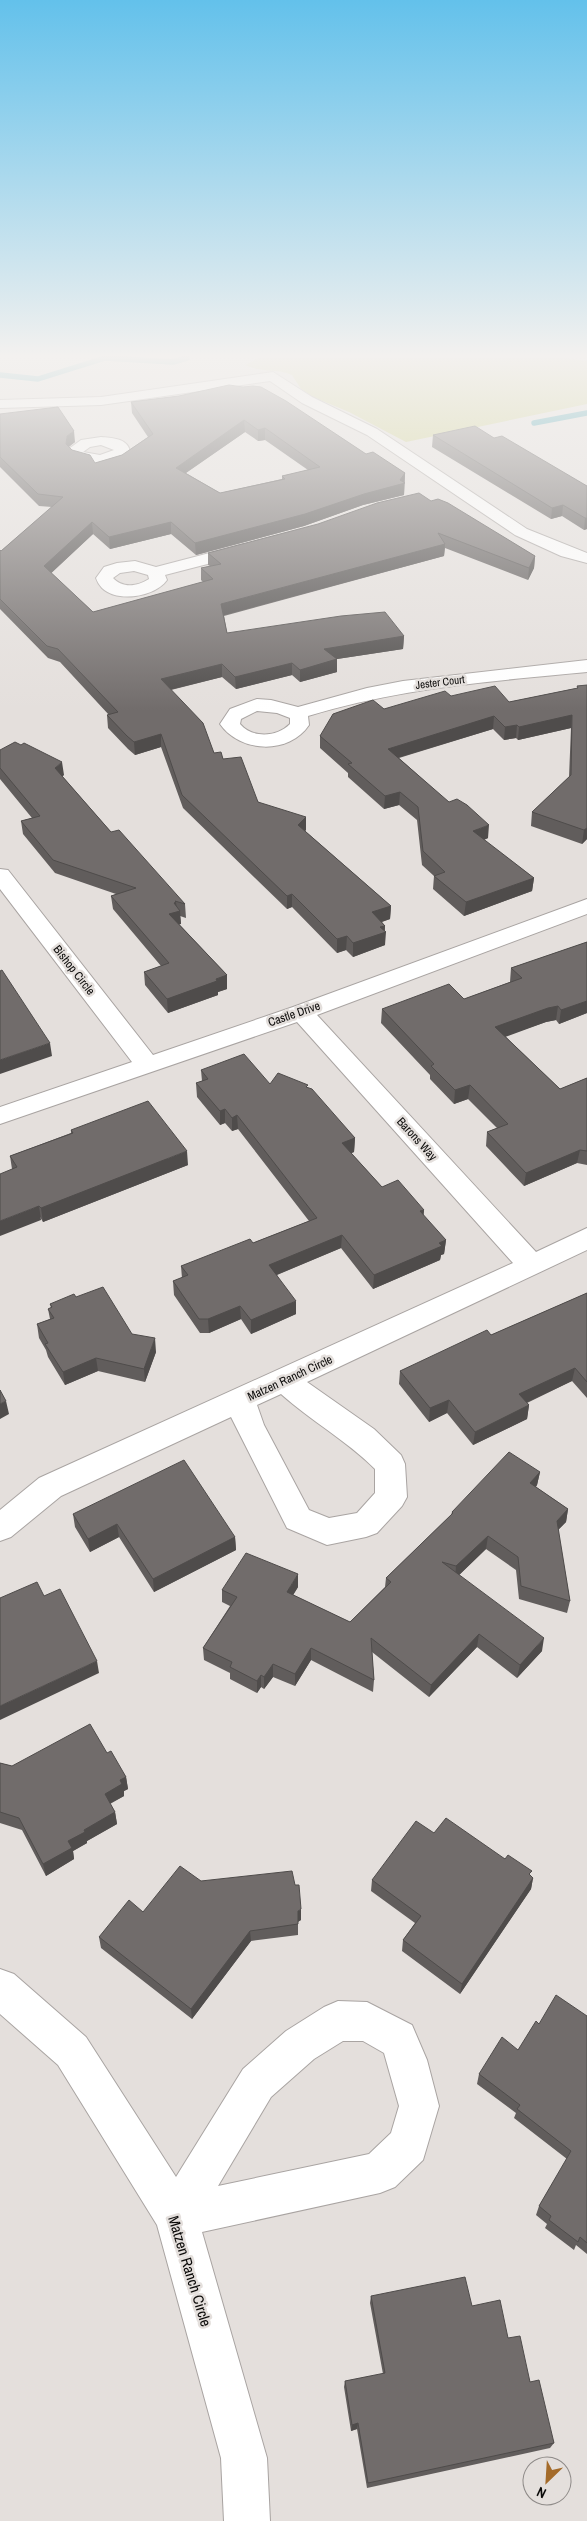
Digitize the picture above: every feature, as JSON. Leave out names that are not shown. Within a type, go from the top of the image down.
[{"type":"street","points":[[435,476],[521,532],[566,552],[587,558]]},
{"type":"street","points":[[436,494],[454,489]]},
{"type":"street","points":[[156,572],[256,545]]},
{"type":"street","name":"Jester Court","points":[[296,714],[336,699],[386,689],[587,666]]},
{"type":"street","name":"Bishop Circle","points":[[0,875],[147,1064]]},
{"type":"street","name":"Castle Drive","points":[[0,1116],[301,1012],[587,906]]},
{"type":"street","name":"Barons Way","points":[[301,1012],[532,1266]]},
{"type":"street","name":"Matzen Ranch Circle","points":[[0,1528],[50,1487],[532,1266],[587,1238]]},
{"type":"street","points":[[241,1400],[249,1426],[298,1519],[327,1532],[366,1524],[392,1497],[390,1464],[363,1438],[309,1401],[285,1380]]},
{"type":"street","name":"Matzen Ranch Circle","points":[[0,1988],[72,2051],[176,2216],[244,2458],[247,2521]]},
{"type":"street","points":[[338,2020],[367,2022],[398,2039],[407,2060],[419,2106],[408,2145],[380,2172],[176,2216],[257,2083],[300,2045],[338,2020]]},
{"type":"building","points":[[19,476],[189,476],[220,493],[285,479],[282,476],[283,476],[403,476],[400,480],[405,483],[364,494],[305,514],[195,543],[171,522],[109,537],[92,522],[44,566],[93,612],[213,579],[201,568],[221,564],[208,553],[318,524],[377,503],[419,493],[431,501],[438,499],[448,503],[535,556],[529,568],[438,533],[445,544],[221,604],[227,633],[341,616],[385,612],[404,636],[324,649],[337,659],[300,670],[292,663],[235,677],[222,664],[161,679],[203,723],[214,753],[221,752],[223,759],[241,757],[258,802],[306,817],[298,825],[391,906],[372,912],[385,926],[380,927],[386,932],[353,943],[347,936],[337,939],[292,894],[287,896],[182,795],[161,734],[134,742],[107,715],[118,712],[58,649],[47,646],[0,599],[0,550],[63,497],[38,494]]},
{"type":"building","points":[[499,476],[569,476],[587,486],[587,518],[563,505],[552,508]]},
{"type":"building","points":[[587,685],[587,828],[584,830],[532,812],[571,775],[572,715],[519,727],[517,725],[505,727],[494,716],[388,749],[449,802],[457,799],[467,805],[489,825],[473,831],[534,878],[466,902],[434,876],[445,872],[423,851],[418,807],[400,792],[385,796],[348,764],[352,763],[320,736],[333,714],[373,700],[384,709],[445,691],[451,696],[495,686],[509,702]]},
{"type":"building","points":[[15,742],[21,745],[24,743],[62,762],[55,768],[111,832],[119,830],[185,904],[175,901],[174,903],[180,911],[169,914],[227,975],[216,979],[217,981],[167,999],[144,972],[169,963],[111,896],[136,888],[53,860],[21,821],[40,816],[0,768],[0,750]]},
{"type":"building","points":[[587,942],[587,1001],[561,1010],[558,1006],[548,1008],[495,1027],[560,1089],[587,1078],[587,1151],[580,1150],[526,1173],[487,1132],[508,1124],[470,1085],[455,1090],[431,1066],[434,1064],[382,1009],[449,984],[464,999],[522,978],[511,968]]},
{"type":"building","points":[[2,970],[50,1043],[0,1060],[0,971]]},
{"type":"building","points":[[244,1054],[270,1084],[278,1073],[308,1085],[306,1087],[312,1089],[355,1138],[342,1143],[382,1187],[398,1180],[424,1210],[420,1211],[446,1240],[439,1243],[442,1246],[374,1275],[342,1235],[269,1265],[296,1301],[251,1320],[240,1306],[208,1319],[199,1319],[173,1281],[188,1275],[181,1266],[250,1239],[253,1243],[317,1218],[237,1115],[232,1118],[225,1109],[220,1111],[196,1083],[208,1079],[201,1070]]},
{"type":"building","points":[[148,1101],[187,1151],[41,1208],[39,1206],[0,1221],[0,1174],[17,1167],[10,1156],[73,1133],[71,1130]]},
{"type":"building","points":[[103,1287],[132,1334],[155,1338],[144,1369],[96,1358],[63,1372],[45,1344],[48,1343],[37,1324],[54,1318],[48,1309],[52,1307],[50,1304],[74,1294],[76,1297]]},
{"type":"building","points":[[587,1293],[587,1382],[575,1368],[519,1394],[529,1405],[475,1432],[449,1400],[430,1408],[400,1371],[487,1330],[491,1335]]},
{"type":"building","points":[[0,1390],[6,1401],[0,1404]]},
{"type":"building","points":[[509,1452],[540,1472],[530,1483],[568,1509],[557,1521],[570,1601],[521,1586],[518,1557],[488,1536],[456,1566],[442,1562],[544,1638],[520,1665],[479,1634],[431,1685],[371,1638],[374,1680],[311,1648],[295,1674],[273,1664],[264,1677],[261,1675],[257,1681],[230,1667],[232,1662],[203,1648],[237,1597],[222,1590],[246,1553],[298,1574],[287,1592],[350,1622],[391,1582],[386,1578],[453,1513]]},
{"type":"building","points":[[184,1460],[235,1537],[153,1579],[117,1524],[88,1539],[73,1514]]},
{"type":"building","points":[[37,1582],[44,1596],[60,1589],[97,1661],[0,1706],[0,1598]]},
{"type":"building","points":[[90,1724],[107,1753],[111,1751],[126,1777],[120,1780],[122,1784],[105,1794],[115,1812],[68,1841],[72,1848],[43,1864],[19,1818],[0,1812],[0,1763],[12,1766]]},
{"type":"building","points":[[446,1818],[505,1859],[508,1855],[532,1871],[529,1874],[533,1878],[462,1984],[403,1940],[421,1916],[372,1880],[416,1821],[434,1833]]},
{"type":"building","points":[[180,1866],[201,1881],[292,1871],[295,1885],[299,1885],[301,1909],[298,1911],[298,1924],[250,1931],[191,2009],[99,1937],[129,1900],[143,1912]]},
{"type":"building","points":[[556,1995],[587,2016],[587,2243],[580,2237],[578,2242],[549,2220],[551,2216],[539,2206],[571,2151],[517,2109],[520,2105],[479,2074],[502,2037],[518,2050],[536,2021],[539,2024]]},
{"type":"building","points":[[465,2277],[472,2306],[500,2300],[508,2338],[520,2336],[530,2382],[539,2380],[554,2443],[368,2483],[358,2423],[352,2425],[345,2381],[385,2373],[371,2296]]}]
